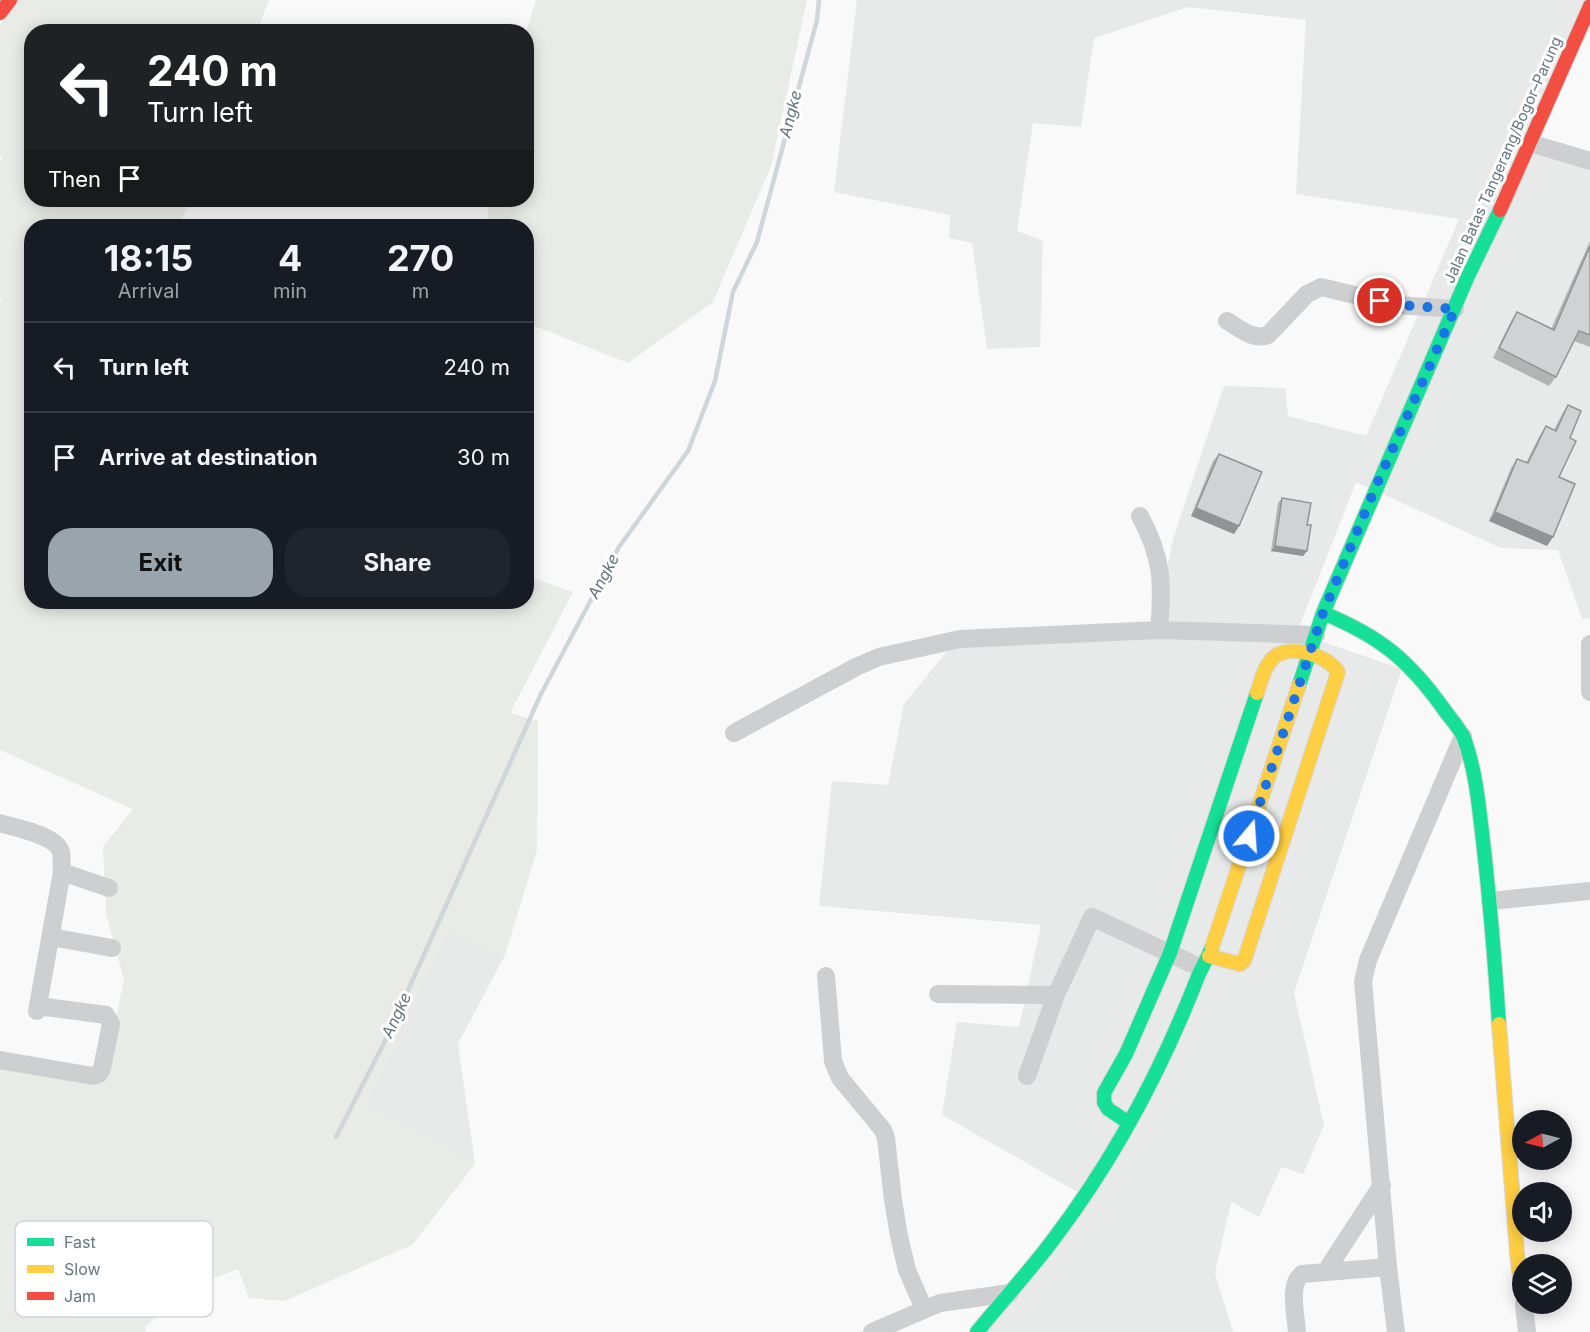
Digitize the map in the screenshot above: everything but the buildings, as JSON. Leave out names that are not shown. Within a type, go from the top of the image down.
[{"type":"street","points":[[0,13],[10,0]]},
{"type":"street","name":"Jalan Batas Tangerang/Bogor–Parung","points":[[977,1332],[1053,1240],[1082,1198],[1129,1123],[1176,1032],[1205,962],[1323,613],[1468,276],[1495,222],[1589,12]]},
{"type":"street","points":[[1530,143],[1590,161]]},
{"type":"street","points":[[1227,321],[1253,336],[1264,337],[1307,294],[1320,287],[1397,305],[1455,309]]},
{"type":"street","points":[[1140,516],[1151,538],[1160,567],[1162,595],[1159,630]]},
{"type":"street","points":[[1323,613],[1377,639],[1395,653],[1432,693],[1463,736],[1476,784],[1490,901],[1517,1254]]},
{"type":"street","points":[[735,733],[856,667],[888,655],[960,639],[1159,630],[1316,635]]},
{"type":"street","points":[[1590,644],[1590,692]]},
{"type":"street","points":[[1027,1076],[1056,995],[1092,917],[1170,953],[1205,962],[1240,964],[1244,961],[1338,672],[1334,664],[1309,653],[1283,653],[1272,659],[1265,670],[1170,953],[1126,1054],[1104,1093],[1104,1102],[1108,1109],[1129,1123]]},
{"type":"street","points":[[1396,1332],[1388,1267],[1363,981],[1368,960],[1463,736]]},
{"type":"street","points":[[0,823],[46,837],[58,845],[61,853],[62,872],[37,1009],[106,1015],[110,1018],[111,1024],[102,1068],[99,1074],[93,1076],[0,1060]]},
{"type":"street","points":[[62,872],[109,888]]},
{"type":"street","points":[[1490,901],[1590,891]]},
{"type":"street","points":[[51,937],[112,948]]},
{"type":"street","points":[[826,976],[833,1061],[840,1078],[883,1130],[886,1138],[893,1200],[907,1270],[924,1309]]},
{"type":"street","points":[[938,994],[1056,995]]},
{"type":"street","points":[[1326,1271],[1382,1185]]},
{"type":"street","points":[[1297,1332],[1294,1289],[1297,1278],[1302,1274],[1388,1267]]},
{"type":"street","points":[[872,1332],[940,1302],[1010,1293]]},
{"type":"street","points":[[1525,1314],[1527,1332]]},
{"type":"shaded area","points":[[19,0],[269,0],[260,24],[24,24],[24,207],[187,207],[182,219],[24,219],[24,609],[534,609],[534,578],[573,592],[510,713],[538,721],[537,850],[505,955],[447,930],[366,1104],[475,1164],[412,1245],[284,1301],[249,1298],[238,1269],[213,1278],[213,1221],[15,1221],[15,1317],[156,1317],[145,1327],[146,1332],[0,1332],[0,1067],[102,1083],[124,980],[106,913],[103,847],[133,809],[0,750],[0,303],[2,301],[0,299],[0,161],[2,158],[0,155],[0,25]]},
{"type":"shaded area","points":[[536,0],[807,0],[771,166],[713,302],[628,363],[534,326],[534,219],[488,219],[488,207],[534,207],[534,24],[528,24]]},
{"type":"shaded area","points":[[857,0],[1587,0],[1530,137],[1590,156],[1590,618],[1582,619],[1558,550],[1501,548],[1356,482],[1297,633],[1402,669],[1294,993],[1324,1125],[1303,1174],[1281,1167],[1259,1217],[1231,1202],[1215,1273],[1233,1332],[982,1332],[1083,1195],[942,1115],[957,1022],[1019,1027],[1041,925],[819,906],[832,781],[888,785],[904,704],[955,641],[1154,635],[1173,539],[1224,386],[1285,388],[1288,416],[1366,436],[1459,219],[1296,194],[1306,20],[1188,7],[1094,38],[1081,127],[1033,123],[1017,231],[1043,241],[1040,347],[987,349],[972,243],[949,238],[950,215],[834,192]]},
{"type":"shaded area","points":[[447,930],[505,955],[458,1044],[475,1164],[365,1104]]},
{"type":"waterway","name":"Angke","points":[[336,1137],[387,1037],[541,694],[619,547],[688,451],[715,381],[733,292],[757,242],[817,20],[819,0]]},
{"type":"traffic: fast","points":[[1299,685],[1323,613],[1468,276],[1500,210]]},
{"type":"traffic: fast","points":[[1323,613],[1376,640],[1404,662],[1430,691],[1464,738],[1474,776],[1480,815],[1499,1024]]},
{"type":"traffic: fast","points":[[1129,1123],[1108,1109],[1104,1102],[1104,1093],[1126,1054],[1170,953],[1257,693]]},
{"type":"traffic: fast","points":[[977,1332],[1035,1264],[1096,1179],[1151,1081],[1212,947]]},
{"type":"traffic: slow","points":[[1209,956],[1240,964],[1244,961],[1338,672],[1317,656],[1289,651],[1273,658],[1263,674],[1257,693]]},
{"type":"traffic: slow","points":[[1212,947],[1299,685]]},
{"type":"traffic: slow","points":[[1499,1024],[1517,1254]]},
{"type":"traffic: jam","points":[[0,13],[10,0]]},
{"type":"traffic: jam","points":[[1500,210],[1590,6]]},
{"type":"route","points":[[1249,836],[1323,613],[1377,484],[1455,309],[1397,305],[1380,301]]}]
